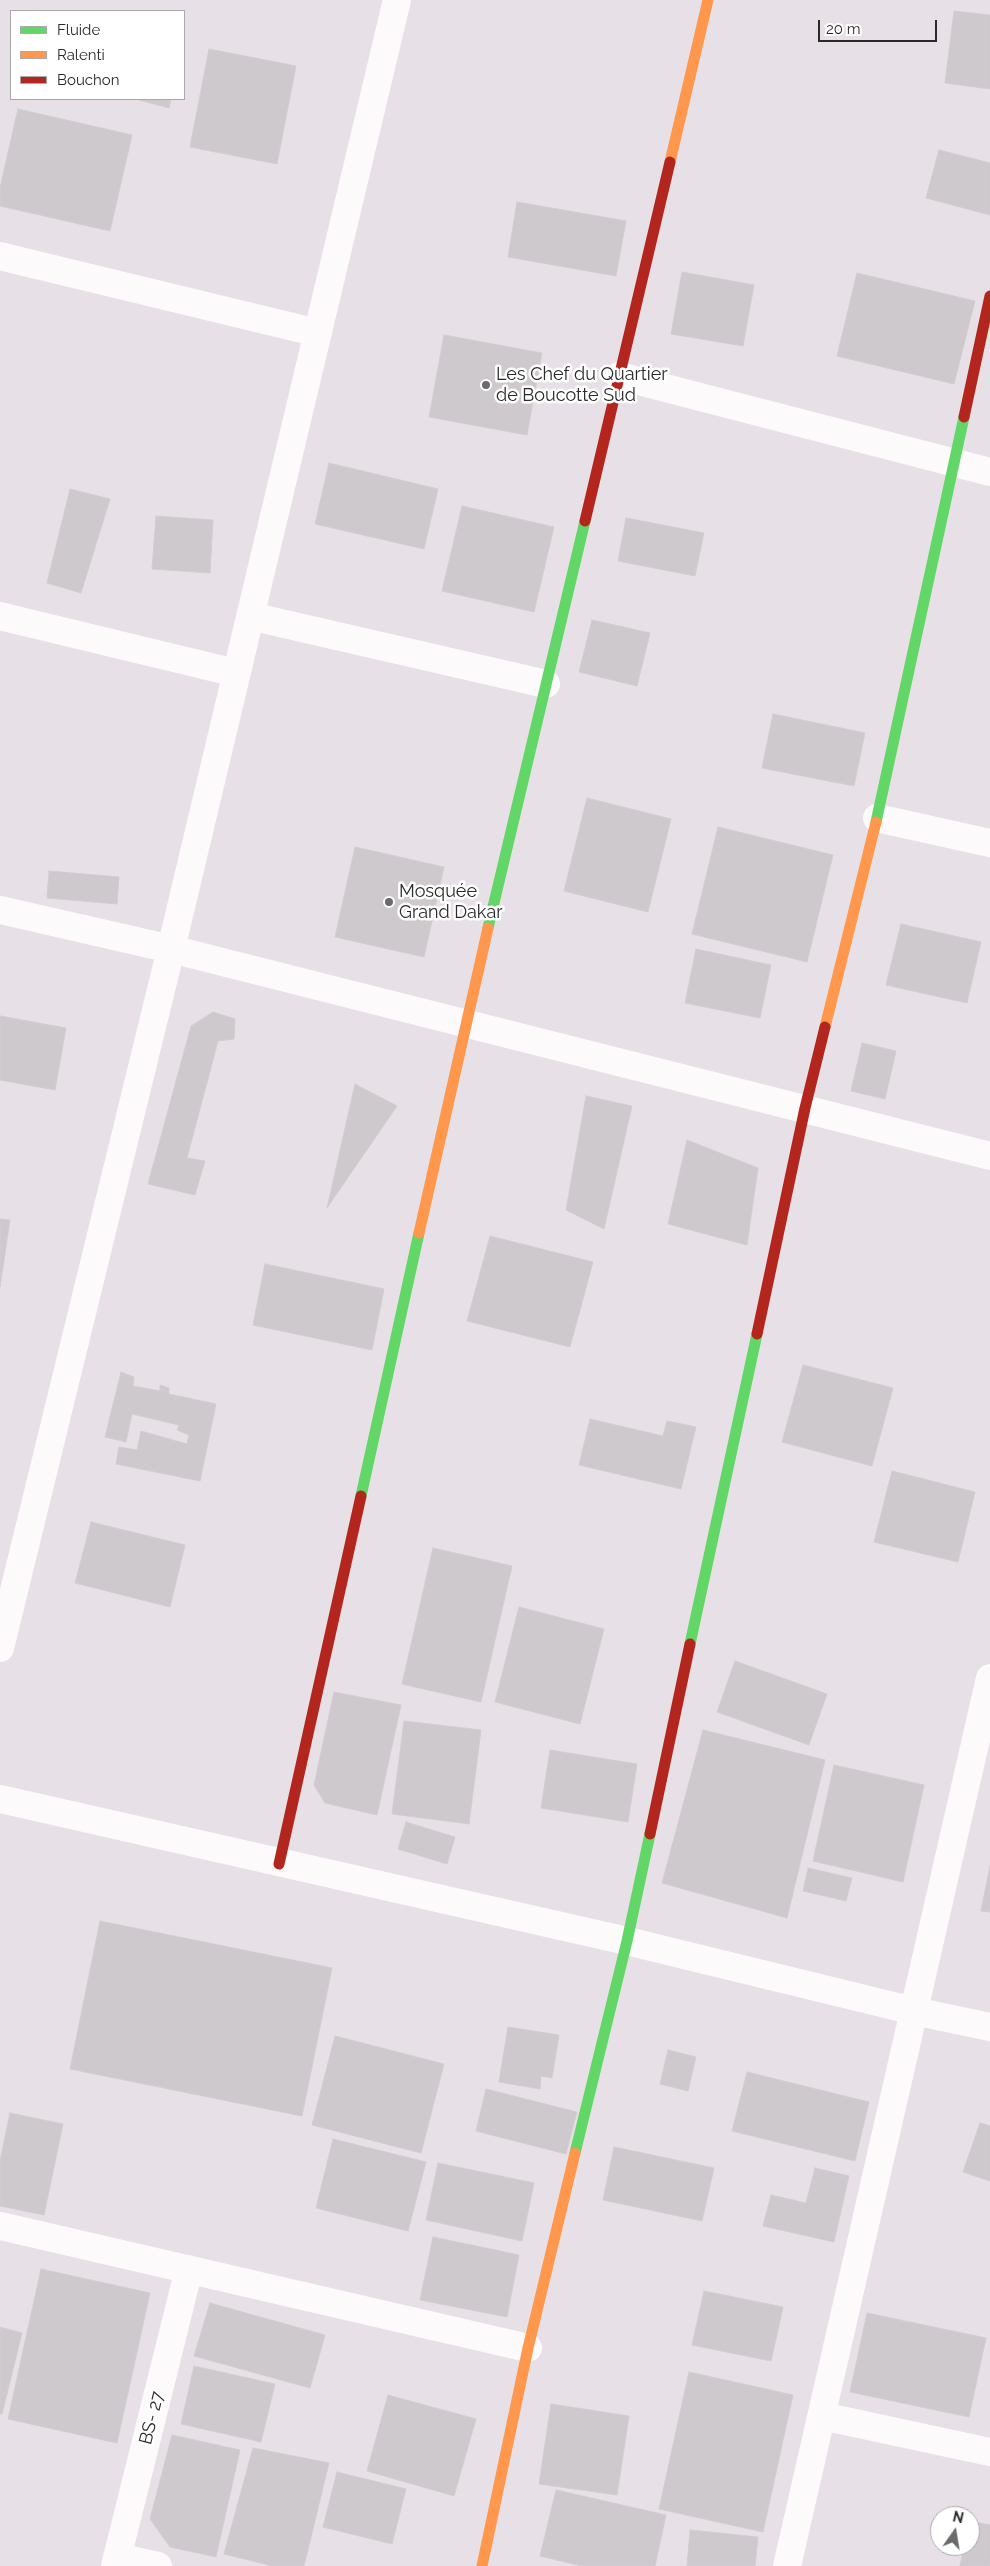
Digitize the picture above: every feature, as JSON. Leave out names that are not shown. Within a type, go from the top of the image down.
[{"type":"street","points":[[0,1648],[171,949],[397,0]]},
{"type":"street","points":[[278,1864],[466,1022],[708,0]]},
{"type":"street","points":[[0,256],[318,333]]},
{"type":"street","points":[[482,2566],[528,2348],[627,1941],[805,1108],[877,818],[990,296]]},
{"type":"street","points":[[619,376],[990,472]]},
{"type":"street","points":[[0,616],[236,673]]},
{"type":"street","points":[[250,616],[546,684]]},
{"type":"street","points":[[877,818],[990,843]]},
{"type":"street","points":[[0,910],[171,949],[466,1022],[990,1156]]},
{"type":"street","points":[[787,2566],[990,1678]]},
{"type":"street","points":[[0,1799],[278,1864],[627,1941],[914,2011],[990,2027]]},
{"type":"street","points":[[0,2226],[528,2348]]},
{"type":"street","name":"BS- 27","points":[[116,2561],[189,2269]]},
{"type":"street","points":[[822,2416],[990,2452]]},
{"type":"street","points":[[116,2561],[158,2566]]},
{"type":"building","points":[[954,11],[990,15],[990,89],[945,83]]},
{"type":"building","points":[[209,49],[296,66],[277,164],[190,147]]},
{"type":"building","points":[[139,100],[171,100],[169,108]]},
{"type":"building","points":[[18,109],[132,135],[110,231],[0,206],[0,188]]},
{"type":"building","points":[[939,150],[990,163],[990,215],[926,198]]},
{"type":"building","points":[[517,202],[626,221],[616,276],[508,257]]},
{"type":"building","points":[[682,272],[754,285],[743,346],[671,334]]},
{"type":"building","points":[[857,273],[975,301],[954,384],[837,356]]},
{"type":"building","name":"Les Chef du Quartier de Boucotte Sud","points":[[444,335],[542,353],[527,435],[429,417]]},
{"type":"building","points":[[329,463],[438,489],[424,549],[315,524]]},
{"type":"building","points":[[70,489],[110,499],[81,593],[47,583]]},
{"type":"building","points":[[462,506],[554,527],[534,612],[442,591]]},
{"type":"building","points":[[156,516],[213,520],[210,573],[152,569]]},
{"type":"building","points":[[626,518],[704,533],[695,576],[618,561]]},
{"type":"building","points":[[592,620],[650,633],[637,686],[579,672]]},
{"type":"building","points":[[773,714],[865,733],[854,786],[762,768]]},
{"type":"building","points":[[587,798],[671,819],[648,912],[564,891]]},
{"type":"building","points":[[718,827],[833,855],[807,962],[692,934]]},
{"type":"building","name":"Mosquée Grand Dakar","points":[[355,847],[444,867],[424,957],[335,937]]},
{"type":"building","points":[[49,871],[119,877],[117,904],[47,898]]},
{"type":"building","points":[[901,924],[981,942],[967,1003],[886,985]]},
{"type":"building","points":[[696,949],[771,965],[760,1018],[685,1003]]},
{"type":"building","points":[[213,1012],[235,1019],[234,1039],[218,1041],[187,1158],[205,1161],[195,1195],[148,1184],[191,1026]]},
{"type":"building","points":[[0,1016],[66,1028],[55,1090],[0,1080]]},
{"type":"building","points":[[862,1043],[896,1051],[885,1099],[851,1091]]},
{"type":"building","points":[[355,1084],[397,1106],[327,1208]]},
{"type":"building","points":[[586,1096],[632,1106],[604,1229],[566,1210]]},
{"type":"building","points":[[687,1140],[758,1168],[747,1245],[668,1224]]},
{"type":"building","points":[[0,1219],[10,1220],[0,1287]]},
{"type":"building","points":[[490,1236],[593,1262],[570,1347],[467,1321]]},
{"type":"building","points":[[265,1264],[384,1289],[372,1350],[253,1325]]},
{"type":"building","points":[[803,1365],[893,1388],[872,1466],[782,1442]]},
{"type":"building","points":[[121,1372],[134,1377],[133,1386],[160,1391],[160,1385],[169,1388],[169,1394],[216,1404],[200,1481],[116,1464],[119,1447],[137,1450],[141,1431],[187,1444],[189,1435],[177,1430],[179,1425],[132,1414],[126,1442],[105,1437]]},
{"type":"building","points":[[590,1419],[663,1436],[667,1421],[696,1427],[681,1489],[579,1465]]},
{"type":"building","points":[[892,1471],[975,1492],[958,1562],[874,1542]]},
{"type":"building","points":[[91,1522],[185,1545],[170,1607],[75,1583]]},
{"type":"building","points":[[433,1548],[512,1566],[481,1702],[402,1684]]},
{"type":"building","points":[[519,1607],[604,1629],[580,1724],[495,1702]]},
{"type":"building","points":[[735,1661],[827,1694],[809,1745],[717,1712]]},
{"type":"building","points":[[334,1692],[401,1705],[377,1815],[325,1803],[314,1785]]},
{"type":"building","points":[[404,1721],[481,1730],[469,1824],[392,1814]]},
{"type":"building","points":[[703,1730],[825,1760],[787,1918],[662,1883]]},
{"type":"building","points":[[550,1750],[637,1764],[628,1822],[541,1808]]},
{"type":"building","points":[[834,1765],[924,1785],[903,1882],[813,1861]]},
{"type":"building","points":[[406,1822],[455,1837],[447,1864],[398,1849]]},
{"type":"building","points":[[990,1866],[990,1912],[981,1911]]},
{"type":"building","points":[[808,1868],[852,1878],[846,1901],[803,1891]]},
{"type":"building","points":[[100,1921],[332,1968],[302,2116],[70,2069]]},
{"type":"building","points":[[508,2027],[559,2035],[552,2078],[541,2076],[540,2089],[499,2082]]},
{"type":"building","points":[[335,2036],[444,2064],[421,2153],[312,2125]]},
{"type":"building","points":[[668,2050],[696,2057],[688,2091],[660,2084]]},
{"type":"building","points":[[747,2072],[869,2102],[855,2161],[732,2131]]},
{"type":"building","points":[[486,2089],[577,2112],[566,2154],[476,2131]]},
{"type":"building","points":[[10,2113],[63,2124],[44,2215],[0,2206],[0,2161]]},
{"type":"building","points":[[980,2123],[990,2126],[990,2181],[963,2172]]},
{"type":"building","points":[[333,2139],[426,2162],[408,2231],[316,2208]]},
{"type":"building","points":[[614,2147],[714,2168],[702,2221],[603,2200]]},
{"type":"building","points":[[438,2163],[534,2183],[522,2241],[426,2220]]},
{"type":"building","points":[[815,2168],[849,2176],[834,2242],[763,2226],[771,2195],[806,2203]]},
{"type":"building","points":[[433,2237],[519,2255],[507,2317],[420,2300]]},
{"type":"building","points":[[41,2269],[150,2293],[117,2443],[8,2419]]},
{"type":"building","points":[[704,2291],[783,2307],[771,2361],[692,2345]]},
{"type":"building","points":[[210,2303],[325,2335],[310,2388],[194,2356]]},
{"type":"building","points":[[867,2313],[986,2338],[969,2417],[850,2392]]},
{"type":"building","points":[[0,2327],[22,2333],[2,2414],[0,2414]]},
{"type":"building","points":[[194,2366],[275,2384],[261,2442],[181,2424]]},
{"type":"building","points":[[689,2372],[793,2395],[763,2532],[659,2509]]},
{"type":"building","points":[[388,2395],[476,2419],[454,2496],[367,2471]]},
{"type":"building","points":[[551,2404],[629,2416],[617,2495],[539,2484]]},
{"type":"building","points":[[172,2435],[240,2450],[216,2557],[170,2547],[150,2519]]},
{"type":"building","points":[[253,2448],[329,2463],[304,2566],[273,2566],[224,2554]]},
{"type":"building","points":[[337,2472],[406,2489],[392,2544],[323,2527]]},
{"type":"building","points":[[556,2490],[666,2515],[655,2566],[582,2566],[540,2556]]},
{"type":"building","points":[[980,2523],[990,2525],[990,2566],[960,2566],[962,2556],[980,2556]]},
{"type":"building","points":[[690,2530],[758,2537],[755,2566],[687,2566]]},
{"type":"traffic: fast","points":[[876,822],[964,417]]},
{"type":"traffic: fast","points":[[488,928],[585,521]]},
{"type":"traffic: fast","points":[[361,1496],[419,1233]]},
{"type":"traffic: fast","points":[[690,1644],[757,1334]]},
{"type":"traffic: fast","points":[[575,2153],[627,1941],[650,1834]]},
{"type":"traffic: slow","points":[[670,162],[708,0]]},
{"type":"traffic: slow","points":[[825,1027],[876,822]]},
{"type":"traffic: slow","points":[[419,1233],[488,928]]},
{"type":"traffic: slow","points":[[482,2566],[528,2348],[575,2153]]},
{"type":"traffic: jam","points":[[585,521],[670,162]]},
{"type":"traffic: jam","points":[[964,417],[990,296]]},
{"type":"traffic: jam","points":[[757,1334],[805,1108],[825,1027]]},
{"type":"traffic: jam","points":[[279,1864],[361,1496]]},
{"type":"traffic: jam","points":[[650,1834],[690,1644]]},
{"type":"place","name":"Les Chef du Quartier de Boucotte Sud","points":[[486,385]]},
{"type":"place","name":"Mosquée Grand Dakar","points":[[389,902]]}]
